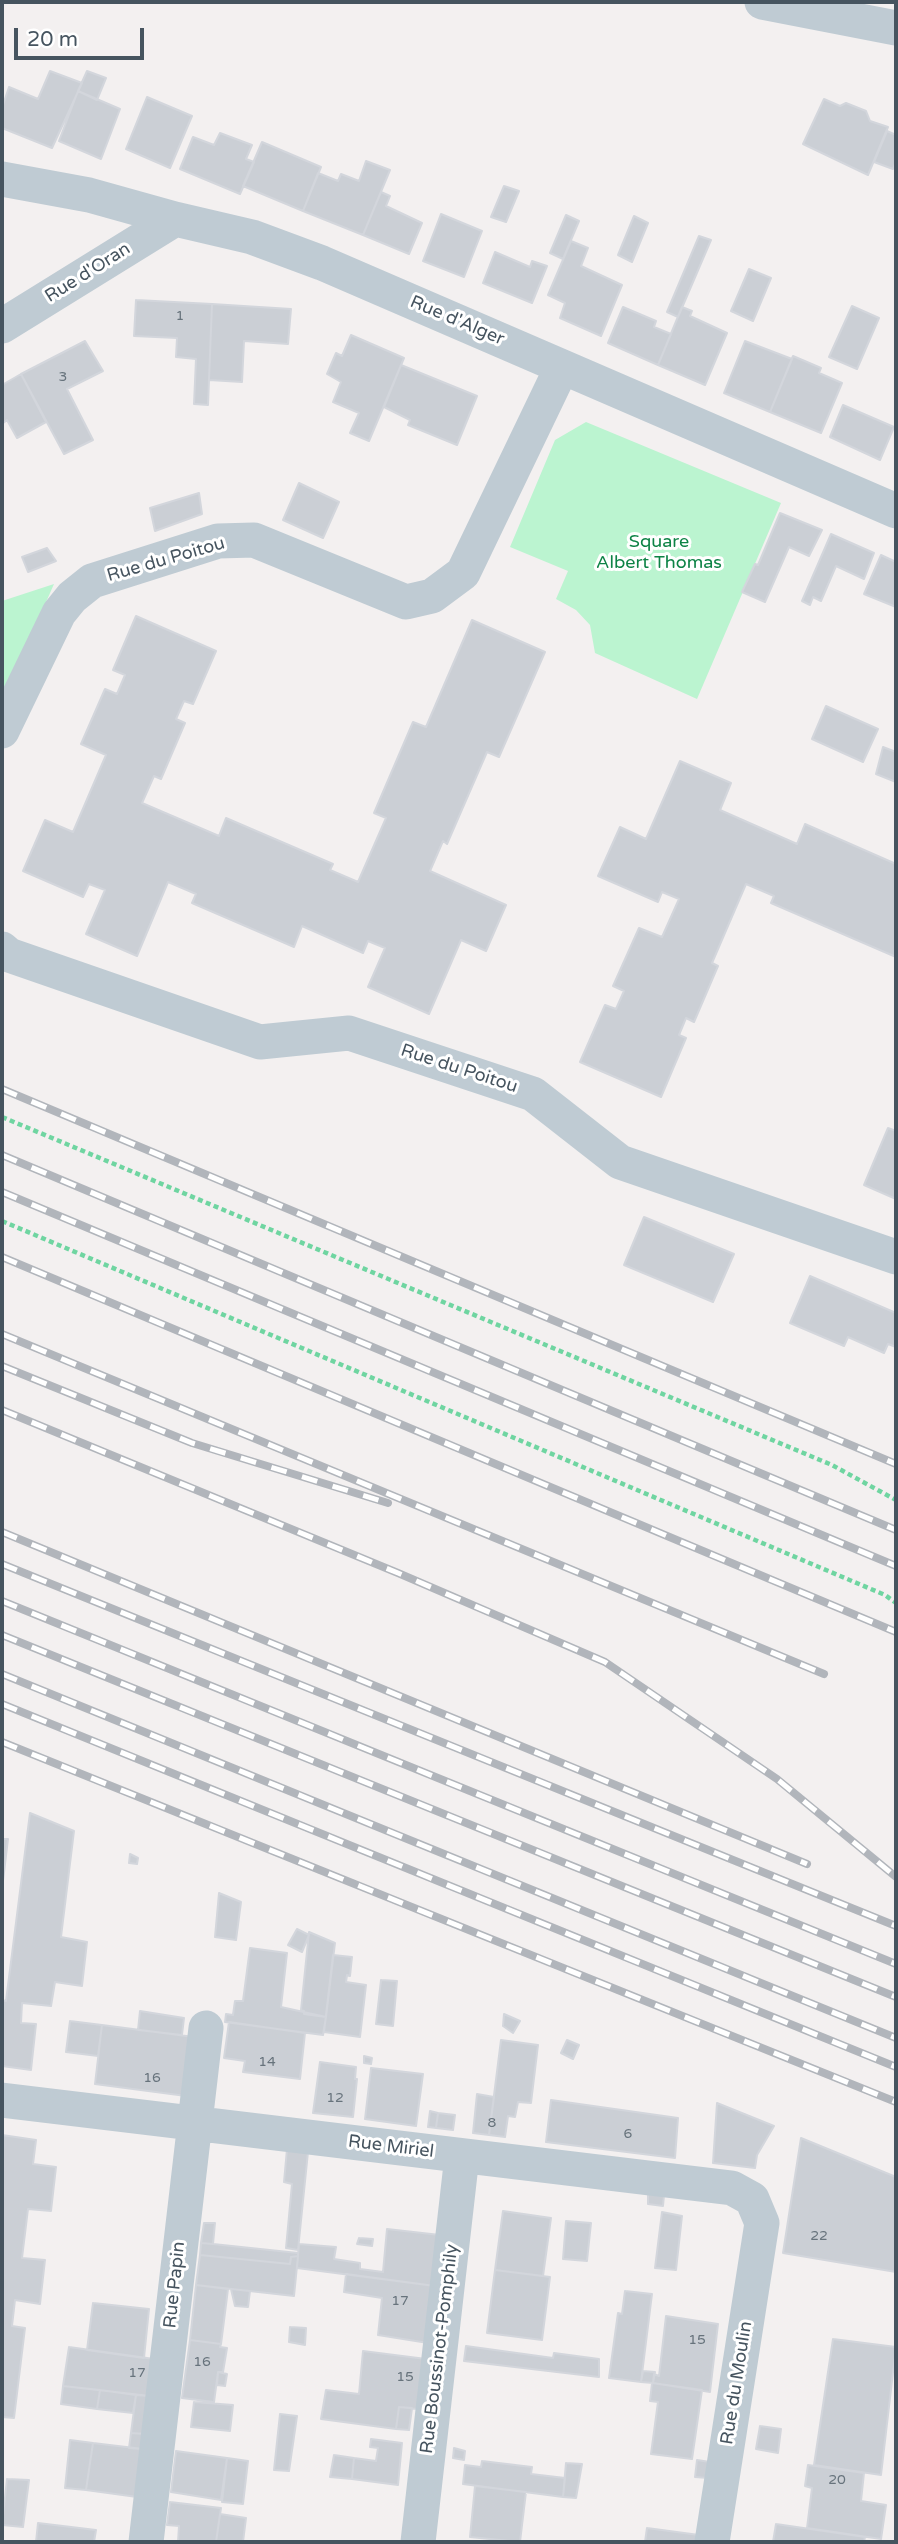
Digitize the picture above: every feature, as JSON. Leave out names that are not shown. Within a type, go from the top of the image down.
[{"type":"street","points":[[762,2],[896,28]]},
{"type":"street","name":"Rue d'Alger","points":[[2,179],[89,195],[252,237],[322,263],[896,511]]},
{"type":"street","name":"Rue d'Oran","points":[[2,326],[175,219]]},
{"type":"street","name":"Rue du Poitou","points":[[2,731],[59,613],[72,597],[92,581],[218,541],[254,540],[406,602],[432,596],[463,573],[562,367]]},
{"type":"street","name":"Rue du Poitou","points":[[2,949],[9,955],[260,1042],[349,1033],[533,1094],[620,1162],[896,1258]]},
{"type":"street","name":"Rue Papin","points":[[146,2542],[206,2028]]},
{"type":"street","name":"Rue Miriel","points":[[2,2100],[732,2188],[752,2199],[762,2223]]},
{"type":"street","name":"Rue Boussinot-Pomphily","points":[[418,2542],[462,2156]]},
{"type":"street","name":"Rue du Moulin","points":[[712,2542],[762,2223]]},
{"type":"path","points":[[2,1117],[832,1465],[896,1500]]},
{"type":"path","points":[[2,1221],[885,1595],[896,1603]]},
{"type":"green space","name":"Square Albert Thomas","points":[[586,422],[781,503],[697,699],[595,653],[590,625],[576,610],[556,599],[568,571],[510,547],[555,440]]},
{"type":"green space","points":[[54,584],[2,702],[2,601]]},
{"type":"building","points":[[50,71],[82,83],[52,148],[2,128],[2,108],[9,87],[38,99]]},
{"type":"building","points":[[87,71],[106,78],[97,100],[78,91]]},
{"type":"building","points":[[78,91],[120,109],[101,159],[59,141]]},
{"type":"building","points":[[147,97],[192,116],[170,168],[126,149]]},
{"type":"building","points":[[824,99],[840,106],[846,103],[866,111],[870,121],[888,127],[868,175],[803,144]]},
{"type":"building","points":[[887,131],[896,135],[896,161],[893,169],[874,162]]},
{"type":"building","points":[[220,133],[252,145],[246,159],[254,162],[240,194],[180,169],[193,137],[214,145]]},
{"type":"building","points":[[262,142],[321,167],[303,211],[243,186]]},
{"type":"building","points":[[366,161],[390,170],[363,235],[303,211],[318,173],[338,181],[341,174],[359,181]]},
{"type":"building","points":[[504,186],[519,191],[506,222],[491,217]]},
{"type":"building","points":[[381,192],[390,196],[386,206],[422,223],[409,254],[363,235]]},
{"type":"building","points":[[441,214],[482,231],[464,277],[423,261]]},
{"type":"building","points":[[566,215],[579,221],[563,259],[550,253]]},
{"type":"building","points":[[634,216],[648,223],[632,262],[618,255]]},
{"type":"building","points":[[699,236],[711,240],[678,317],[667,312]]},
{"type":"building","points":[[571,241],[588,248],[581,266],[622,285],[601,336],[560,318],[565,303],[548,295]]},
{"type":"building","points":[[495,252],[530,267],[532,261],[547,266],[532,303],[483,283]]},
{"type":"building","points":[[749,269],[771,278],[753,321],[731,311]]},
{"type":"building","points":[[136,300],[212,304],[208,405],[194,404],[196,359],[176,357],[177,338],[134,336]]},
{"type":"building","points":[[212,304],[291,309],[288,344],[244,341],[242,382],[209,380]]},
{"type":"building","points":[[852,306],[879,318],[857,369],[829,357]]},
{"type":"building","points":[[623,307],[656,321],[654,327],[671,334],[658,365],[608,343]]},
{"type":"building","points":[[682,307],[692,311],[690,316],[727,333],[705,385],[658,365]]},
{"type":"building","points":[[351,335],[404,358],[369,441],[350,433],[359,413],[333,402],[341,382],[327,374],[336,353],[342,356]]},
{"type":"building","points":[[85,341],[103,371],[67,389],[93,440],[64,454],[21,374]]},
{"type":"building","points":[[745,341],[792,359],[770,412],[724,393]]},
{"type":"building","points":[[793,356],[821,368],[819,373],[842,383],[821,433],[770,412]]},
{"type":"building","points":[[401,365],[477,396],[457,445],[408,425],[410,420],[384,407]]},
{"type":"building","points":[[21,374],[46,422],[17,438],[7,420],[2,424],[2,385]]},
{"type":"building","points":[[843,405],[894,427],[880,460],[830,437]]},
{"type":"building","points":[[299,483],[339,502],[323,538],[283,520]]},
{"type":"building","points":[[199,493],[202,514],[155,531],[150,508]]},
{"type":"building","points":[[780,513],[822,530],[809,556],[789,547],[765,602],[742,592],[755,564],[758,565]]},
{"type":"building","points":[[831,534],[874,553],[864,579],[836,566],[821,601],[813,597],[810,605],[802,601]]},
{"type":"building","points":[[47,548],[56,561],[28,572],[22,557]]},
{"type":"building","points":[[881,555],[896,562],[896,607],[864,594]]},
{"type":"building","points":[[136,616],[216,651],[193,704],[184,701],[176,719],[185,723],[161,779],[154,776],[142,803],[219,836],[226,818],[333,864],[330,870],[358,882],[386,818],[374,813],[413,722],[426,727],[472,620],[545,652],[499,757],[487,752],[447,844],[443,841],[430,871],[506,905],[486,951],[461,940],[429,1014],[368,987],[385,948],[368,941],[363,953],[302,926],[294,947],[192,903],[196,894],[168,882],[137,956],[86,934],[105,890],[89,884],[83,897],[23,871],[45,820],[73,832],[106,755],[81,744],[105,689],[117,694],[125,675],[113,670]]},
{"type":"building","points":[[826,706],[878,729],[863,762],[812,739]]},
{"type":"building","points":[[883,747],[896,752],[896,782],[876,774]]},
{"type":"building","points":[[680,761],[731,783],[720,810],[797,844],[805,824],[896,864],[896,957],[771,903],[774,896],[746,884],[712,963],[718,966],[694,1022],[686,1018],[679,1035],[686,1038],[661,1097],[580,1062],[605,1005],[616,1009],[624,991],[613,986],[639,928],[662,937],[679,899],[662,892],[658,902],[598,876],[620,827],[646,839]]},
{"type":"building","points":[[888,1128],[896,1131],[896,1199],[864,1185]]},
{"type":"building","points":[[644,1217],[734,1254],[713,1302],[624,1265]]},
{"type":"building","points":[[810,1276],[896,1313],[896,1347],[888,1344],[884,1353],[848,1337],[844,1346],[790,1323]]},
{"type":"building","points":[[30,1813],[74,1831],[61,1937],[87,1942],[82,1986],[55,1982],[51,2006],[22,2003],[21,2023],[36,2024],[31,2070],[2,2066],[2,2000],[6,2001]]},
{"type":"building","points":[[2,1839],[8,1839],[3,1881],[2,1881]]},
{"type":"building","points":[[130,1854],[138,1858],[137,1864],[129,1863]]},
{"type":"building","points":[[219,1893],[241,1902],[236,1940],[215,1937]]},
{"type":"building","points":[[297,1929],[309,1935],[302,1952],[288,1945]]},
{"type":"building","points":[[309,1932],[335,1943],[326,2017],[304,2014],[301,2010]]},
{"type":"building","points":[[250,1948],[287,1953],[281,2007],[326,2017],[323,2035],[225,2022],[226,2014],[233,2015],[235,2001],[243,2001]]},
{"type":"building","points":[[333,1955],[352,1957],[350,1976],[347,1975],[346,1982],[366,1985],[360,2037],[324,2032]]},
{"type":"building","points":[[381,1980],[397,1981],[393,2026],[376,2024]]},
{"type":"building","points":[[140,2011],[184,2018],[182,2035],[138,2030]]},
{"type":"building","points":[[504,2014],[520,2021],[513,2033],[503,2026]]},
{"type":"building","points":[[70,2021],[102,2025],[98,2056],[66,2052]]},
{"type":"building","points":[[229,2022],[305,2033],[300,2079],[243,2072],[245,2061],[224,2058]]},
{"type":"building","points":[[102,2025],[194,2037],[186,2096],[95,2084]]},
{"type":"building","points":[[501,2040],[538,2045],[531,2103],[518,2102],[515,2117],[508,2116],[505,2137],[489,2135]]},
{"type":"building","points":[[567,2040],[579,2045],[573,2059],[561,2053]]},
{"type":"building","points":[[364,2056],[372,2058],[371,2064],[364,2063]]},
{"type":"building","points":[[320,2062],[356,2067],[353,2117],[313,2113]]},
{"type":"building","points":[[371,2068],[423,2074],[416,2126],[365,2119]]},
{"type":"building","points":[[477,2094],[494,2097],[489,2135],[473,2133]]},
{"type":"building","points":[[551,2100],[678,2118],[675,2158],[546,2142]]},
{"type":"building","points":[[717,2103],[774,2126],[757,2155],[755,2168],[713,2163]]},
{"type":"building","points":[[430,2111],[438,2113],[436,2128],[428,2127]]},
{"type":"building","points":[[438,2113],[455,2115],[453,2130],[436,2128]]},
{"type":"building","points":[[2,2135],[36,2140],[33,2164],[56,2167],[51,2211],[28,2209],[22,2258],[45,2260],[40,2304],[15,2300],[12,2326],[25,2328],[14,2418],[2,2417]]},
{"type":"building","points":[[801,2138],[896,2177],[896,2272],[783,2253]]},
{"type":"building","points":[[287,2149],[308,2152],[298,2250],[286,2248],[292,2184],[284,2182]]},
{"type":"building","points":[[648,2194],[664,2195],[663,2206],[648,2204]]},
{"type":"building","points":[[503,2211],[551,2218],[543,2276],[495,2270]]},
{"type":"building","points":[[662,2212],[682,2216],[676,2270],[655,2268]]},
{"type":"building","points":[[566,2221],[591,2223],[587,2261],[563,2259]]},
{"type":"building","points":[[204,2223],[215,2223],[213,2244],[201,2243]]},
{"type":"building","points":[[387,2229],[440,2235],[435,2286],[297,2268],[299,2244],[336,2247],[334,2259],[360,2263],[360,2269],[383,2272]]},
{"type":"building","points":[[359,2238],[373,2239],[372,2246],[357,2244]]},
{"type":"building","points":[[201,2243],[298,2253],[298,2256],[291,2257],[290,2264],[200,2255]]},
{"type":"building","points":[[200,2255],[290,2264],[291,2257],[298,2256],[294,2296],[196,2285]]},
{"type":"building","points":[[495,2270],[550,2277],[542,2340],[487,2333]]},
{"type":"building","points":[[346,2274],[435,2286],[428,2343],[378,2335],[382,2298],[344,2292]]},
{"type":"building","points":[[196,2285],[228,2289],[221,2344],[190,2340]]},
{"type":"building","points":[[231,2289],[250,2291],[248,2307],[235,2306]]},
{"type":"building","points":[[625,2291],[652,2294],[641,2382],[609,2378],[618,2313],[622,2314]]},
{"type":"building","points":[[93,2303],[149,2309],[144,2358],[87,2350]]},
{"type":"building","points":[[666,2316],[718,2324],[710,2392],[653,2383],[654,2374],[659,2376]]},
{"type":"building","points":[[290,2327],[306,2328],[305,2345],[289,2342]]},
{"type":"building","points":[[833,2339],[896,2347],[881,2475],[814,2465]]},
{"type":"building","points":[[190,2340],[221,2344],[220,2347],[227,2348],[223,2372],[218,2372],[214,2402],[182,2398]]},
{"type":"building","points":[[466,2346],[553,2358],[554,2353],[599,2359],[599,2377],[464,2361]]},
{"type":"building","points":[[69,2347],[154,2359],[150,2396],[63,2386]]},
{"type":"building","points":[[363,2351],[426,2359],[420,2409],[399,2407],[396,2429],[321,2419],[326,2390],[359,2394]]},
{"type":"building","points":[[643,2371],[655,2372],[653,2383],[641,2382]]},
{"type":"building","points":[[218,2372],[227,2374],[225,2386],[217,2385]]},
{"type":"building","points":[[652,2383],[702,2390],[692,2459],[651,2454],[658,2402],[650,2401]]},
{"type":"building","points":[[63,2386],[100,2390],[97,2409],[61,2404]]},
{"type":"building","points":[[100,2390],[136,2395],[133,2413],[97,2409]]},
{"type":"building","points":[[136,2395],[150,2396],[145,2434],[131,2433]]},
{"type":"building","points":[[194,2402],[233,2405],[230,2431],[191,2427]]},
{"type":"building","points":[[399,2407],[412,2408],[409,2430],[396,2429]]},
{"type":"building","points":[[280,2414],[297,2416],[289,2471],[274,2470]]},
{"type":"building","points":[[760,2426],[781,2429],[778,2453],[756,2449]]},
{"type":"building","points":[[131,2433],[145,2434],[143,2449],[129,2448]]},
{"type":"building","points":[[371,2439],[402,2443],[398,2485],[352,2479],[354,2458],[376,2461],[378,2448],[370,2447]]},
{"type":"building","points":[[70,2440],[93,2443],[86,2490],[65,2488]]},
{"type":"building","points":[[93,2443],[143,2449],[137,2497],[86,2490]]},
{"type":"building","points":[[454,2448],[465,2451],[464,2460],[453,2458]]},
{"type":"building","points":[[176,2451],[227,2458],[221,2500],[171,2492]]},
{"type":"building","points":[[334,2455],[354,2458],[352,2479],[330,2477]]},
{"type":"building","points":[[227,2458],[248,2461],[243,2504],[222,2502]]},
{"type":"building","points":[[697,2460],[710,2462],[708,2478],[695,2477]]},
{"type":"building","points":[[482,2461],[532,2467],[531,2474],[565,2478],[563,2497],[463,2484],[465,2465],[481,2467]]},
{"type":"building","points":[[566,2463],[582,2464],[576,2498],[563,2497]]},
{"type":"building","points":[[808,2465],[864,2473],[861,2501],[886,2505],[881,2539],[807,2528],[812,2488],[805,2486]]},
{"type":"building","points":[[7,2479],[29,2480],[23,2527],[2,2525]]},
{"type":"building","points":[[475,2486],[526,2492],[520,2542],[470,2537]]},
{"type":"building","points":[[170,2502],[221,2508],[216,2542],[178,2542],[179,2526],[167,2525]]},
{"type":"building","points":[[220,2514],[246,2518],[243,2542],[216,2542]]},
{"type":"building","points":[[38,2523],[96,2530],[94,2542],[36,2542]]},
{"type":"building","points":[[776,2524],[865,2537],[864,2542],[773,2542]]},
{"type":"building","points":[[647,2528],[699,2535],[698,2542],[645,2542]]},
{"type":"railway","points":[[2,1089],[896,1464]]},
{"type":"railway","points":[[2,1155],[896,1530]]},
{"type":"railway","points":[[2,1192],[896,1566]]},
{"type":"railway","points":[[2,1257],[896,1632]]},
{"type":"railway","points":[[2,1334],[824,1674]]},
{"type":"railway","points":[[2,1366],[192,1443],[388,1503]]},
{"type":"railway","points":[[2,1410],[398,1573],[605,1662],[777,1779],[896,1877]]},
{"type":"railway","points":[[2,1532],[807,1864]]},
{"type":"railway","points":[[2,1564],[896,1926]]},
{"type":"railway","points":[[2,1601],[896,1964]]},
{"type":"railway","points":[[2,1635],[896,1997]]},
{"type":"railway","points":[[2,1674],[896,2038]]},
{"type":"railway","points":[[2,1704],[896,2067]]},
{"type":"railway","points":[[2,1742],[896,2102]]}]
